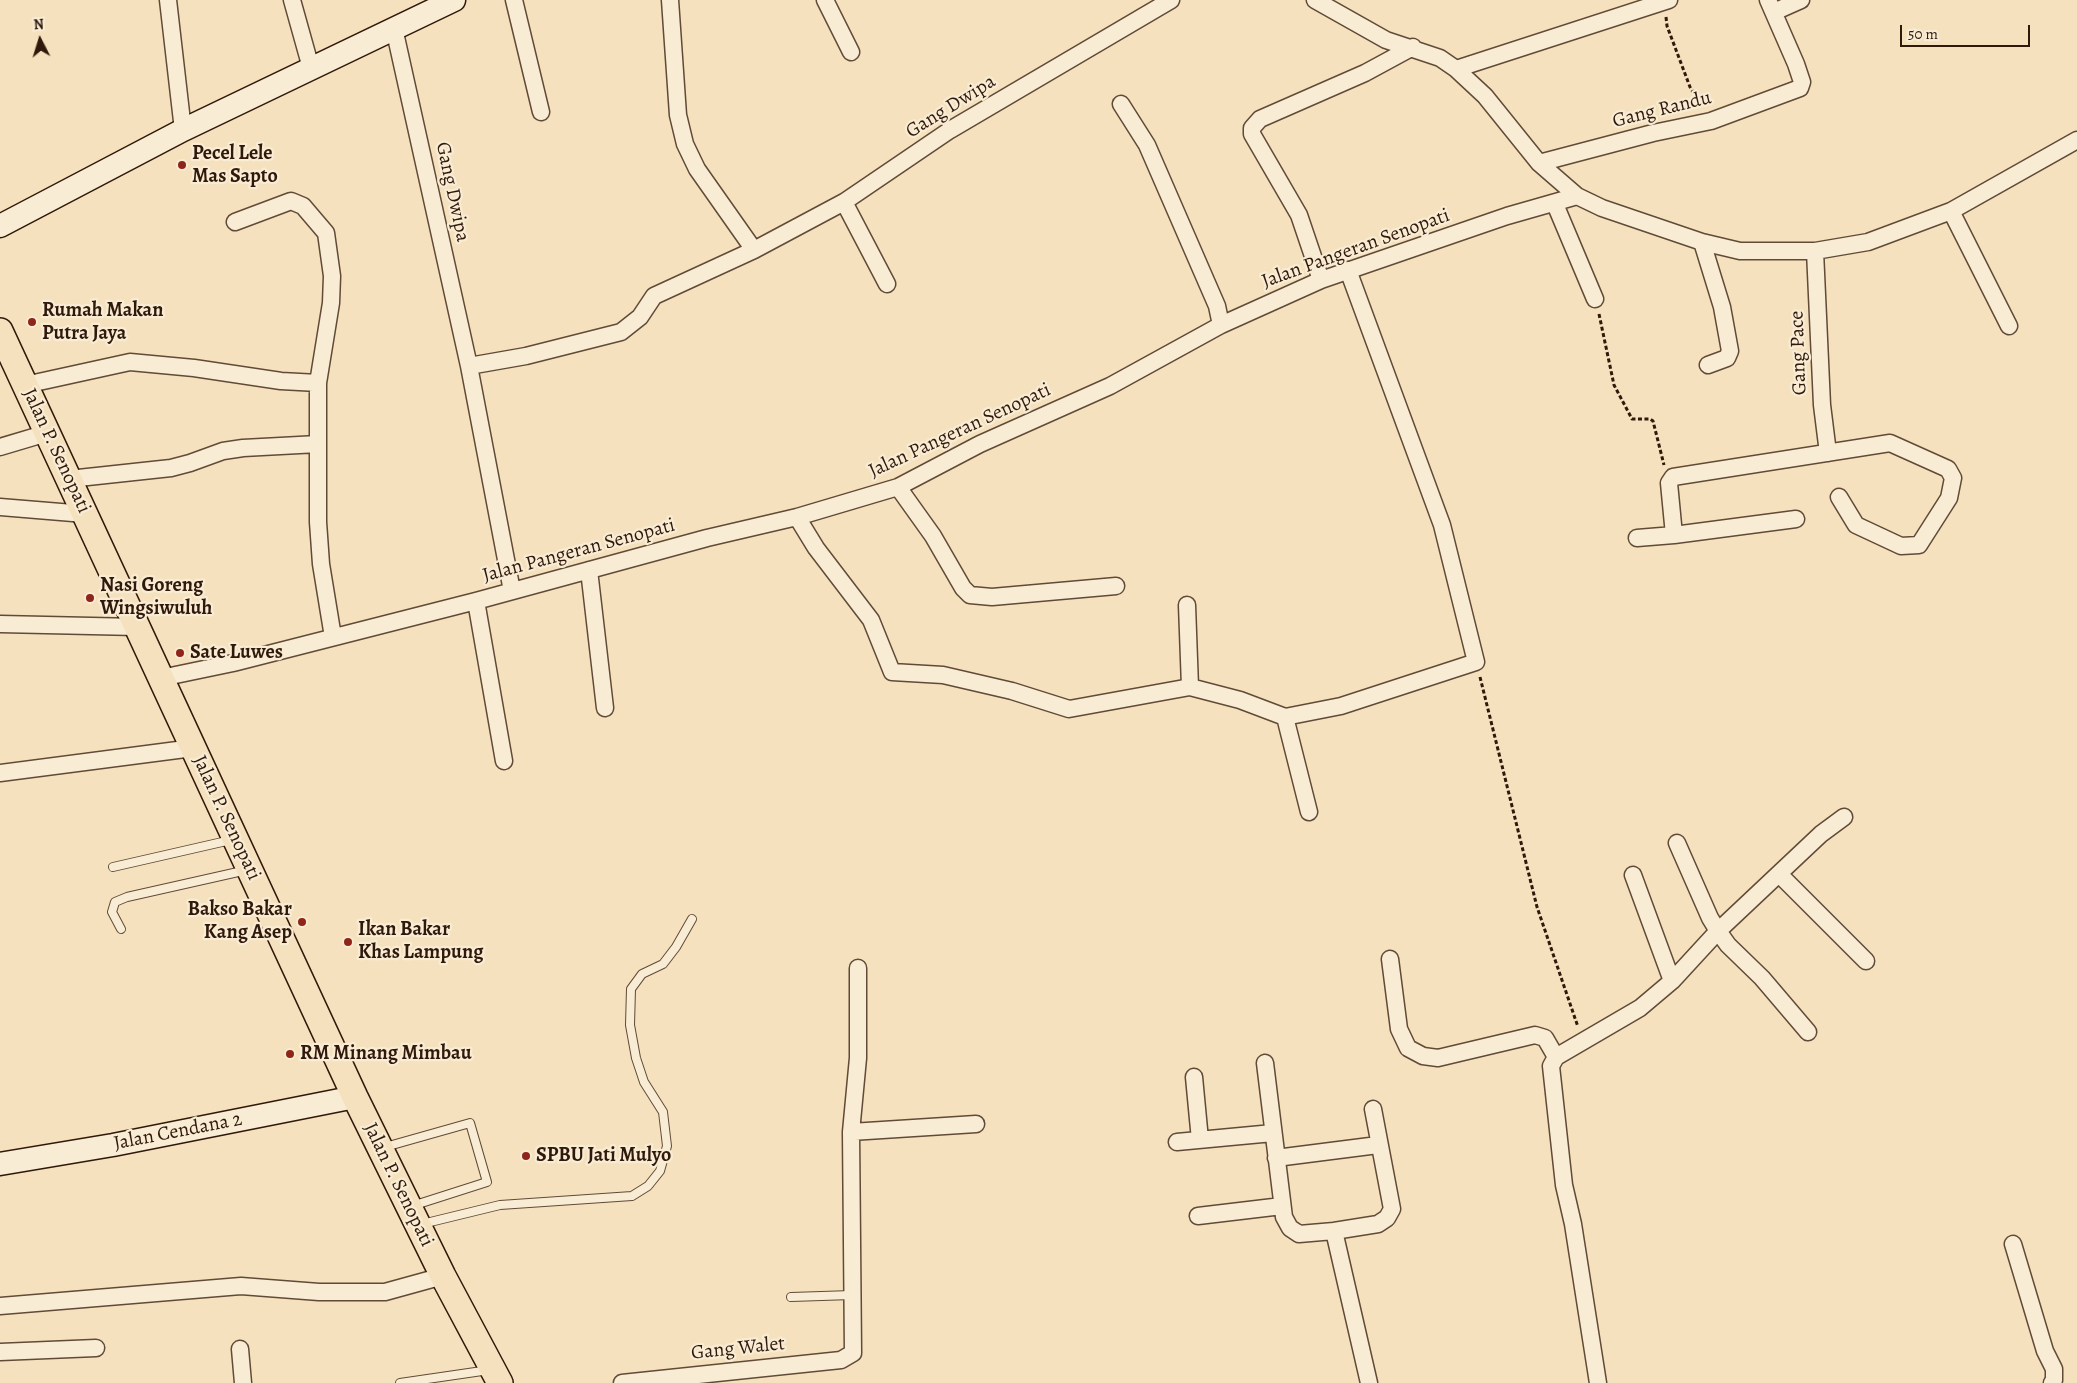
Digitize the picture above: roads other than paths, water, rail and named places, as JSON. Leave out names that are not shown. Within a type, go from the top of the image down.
[{"type":"main road","name":"Jalan P. Senopati","points":[[0,332],[380,1148],[443,1276],[496,1376]]},
{"type":"street","points":[[168,0],[183,130]]},
{"type":"street","points":[[292,0],[312,68]]},
{"type":"street","points":[[0,226],[183,130],[454,0]]},
{"type":"street","points":[[514,0],[541,112]]},
{"type":"street","points":[[670,0],[678,114],[685,144],[697,169],[754,250]]},
{"type":"street","points":[[825,0],[851,52]]},
{"type":"street","name":"Gang Dwipa","points":[[469,366],[526,356],[621,332],[640,317],[654,296],[754,250],[844,202],[950,130],[1171,0]]},
{"type":"street","points":[[1315,0],[1386,40],[1412,47],[1440,58],[1456,69],[1485,96],[1539,163],[1577,196],[1602,208],[1702,242],[1740,251],[1815,251],[1868,242],[1951,211],[2077,140]]},
{"type":"street","points":[[1771,6],[1801,0]]},
{"type":"street","points":[[1456,69],[1666,1]]},
{"type":"street","name":"Gang Randu","points":[[1539,163],[1652,133],[1711,121],[1800,88],[1802,82],[1771,6]]},
{"type":"street","name":"Gang Dwipa","points":[[394,28],[469,366],[512,591]]},
{"type":"street","points":[[1321,280],[1299,215],[1252,134],[1252,128],[1260,119],[1365,74],[1412,47]]},
{"type":"street","points":[[1121,104],[1147,145],[1217,306],[1220,325]]},
{"type":"street","name":"Jalan Pangeran Senopati","points":[[161,678],[233,663],[476,601],[797,517],[898,487],[980,444],[1110,386],[1220,325],[1321,280],[1507,216],[1556,204],[1577,196]]},
{"type":"street","points":[[235,222],[291,201],[303,206],[326,233],[332,276],[331,303],[318,383],[318,444],[321,564],[333,637]]},
{"type":"street","points":[[844,202],[887,284]]},
{"type":"street","points":[[1556,204],[1595,299]]},
{"type":"street","points":[[1951,211],[2010,326]]},
{"type":"street","points":[[1702,242],[1722,307],[1730,350],[1726,358],[1708,364]]},
{"type":"street","name":"Gang Pace","points":[[1815,251],[1822,405],[1828,453]]},
{"type":"street","points":[[797,517],[816,548],[871,620],[892,672],[944,675],[1012,691],[1069,709],[1190,687],[1240,700],[1285,717],[1341,706],[1476,662],[1442,525],[1348,270]]},
{"type":"street","points":[[25,385],[130,362],[194,368],[281,381],[318,383]]},
{"type":"street","points":[[0,447],[47,433]]},
{"type":"street","points":[[1674,535],[1669,482],[1673,477],[1890,443],[1948,469],[1952,478],[1949,498],[1919,545],[1901,546],[1856,525],[1839,497]]},
{"type":"street","points":[[69,479],[171,468],[236,449],[318,444]]},
{"type":"street","points":[[898,487],[933,536],[963,588],[970,595],[992,597],[1116,586]]},
{"type":"street","points":[[0,507],[85,514]]},
{"type":"street","points":[[1637,538],[1796,519]]},
{"type":"street","points":[[589,570],[605,708]]},
{"type":"street","points":[[476,601],[504,761]]},
{"type":"street","points":[[1188,605],[1190,687]]},
{"type":"street","points":[[0,624],[137,627]]},
{"type":"street","points":[[1285,717],[1309,812]]},
{"type":"street","points":[[0,773],[193,748]]},
{"type":"street","points":[[1598,1383],[1559,1150],[1551,1066],[1556,1057],[1640,1008],[1672,981],[1718,931],[1821,834],[1844,817]]},
{"type":"street","points":[[1677,843],[1710,918],[1718,931],[1728,945],[1762,978],[1808,1032]]},
{"type":"street","points":[[1779,874],[1866,961]]},
{"type":"street","points":[[1633,875],[1672,981]]},
{"type":"street","points":[[1390,959],[1399,1029],[1408,1048],[1423,1056],[1438,1058],[1535,1036],[1545,1038],[1556,1057]]},
{"type":"street","points":[[852,1296],[851,1132],[858,1058],[858,968]]},
{"type":"street","points":[[1265,1063],[1284,1217],[1290,1228],[1299,1234],[1378,1224],[1387,1218],[1392,1209],[1378,1145],[1373,1109]]},
{"type":"street","points":[[1194,1077],[1200,1140]]},
{"type":"street","name":"Jalan Cendana 2","points":[[0,1164],[113,1146],[356,1097]]},
{"type":"street","points":[[851,1132],[976,1124]]},
{"type":"street","points":[[1177,1142],[1273,1133]]},
{"type":"street","points":[[1276,1158],[1378,1145]]},
{"type":"street","points":[[1198,1216],[1282,1206]]},
{"type":"street","points":[[1334,1231],[1369,1383]]},
{"type":"street","points":[[2013,1244],[2045,1351],[2054,1369],[2054,1380],[2052,1383]]},
{"type":"street","points":[[0,1306],[241,1286],[319,1292],[385,1292],[443,1276]]},
{"type":"street","name":"Gang Walet","points":[[622,1383],[841,1360],[850,1356],[854,1350],[852,1296]]},
{"type":"street","points":[[0,1352],[96,1348]]},
{"type":"street","points":[[240,1349],[243,1383]]},
{"type":"lane","points":[[113,867],[236,839]]},
{"type":"lane","points":[[121,929],[112,912],[115,902],[136,895],[250,869]]},
{"type":"lane","points":[[413,1216],[500,1205],[632,1196],[648,1186],[660,1171],[666,1146],[663,1112],[644,1082],[636,1058],[630,1025],[632,989],[642,974],[663,964],[676,947],[692,919]]},
{"type":"lane","points":[[380,1148],[470,1123],[487,1182],[413,1216]]},
{"type":"lane","points":[[791,1297],[852,1296]]},
{"type":"lane","points":[[400,1383],[496,1376]]},
{"type":"place","name":"Pecel Lele Mas Sapto","points":[[182,165]]},
{"type":"place","name":"Rumah Makan Putra Jaya","points":[[32,322]]},
{"type":"place","name":"Nasi Goreng Wingsiwuluh","points":[[90,598]]},
{"type":"place","name":"Sate Luwes","points":[[180,653]]},
{"type":"place","name":"Bakso Bakar Kang Asep","points":[[302,922]]},
{"type":"place","name":"Ikan Bakar Khas Lampung","points":[[348,942]]},
{"type":"place","name":"RM Minang Mimbau","points":[[290,1054]]},
{"type":"place","name":"SPBU Jati Mulyo","points":[[526,1156]]}]
